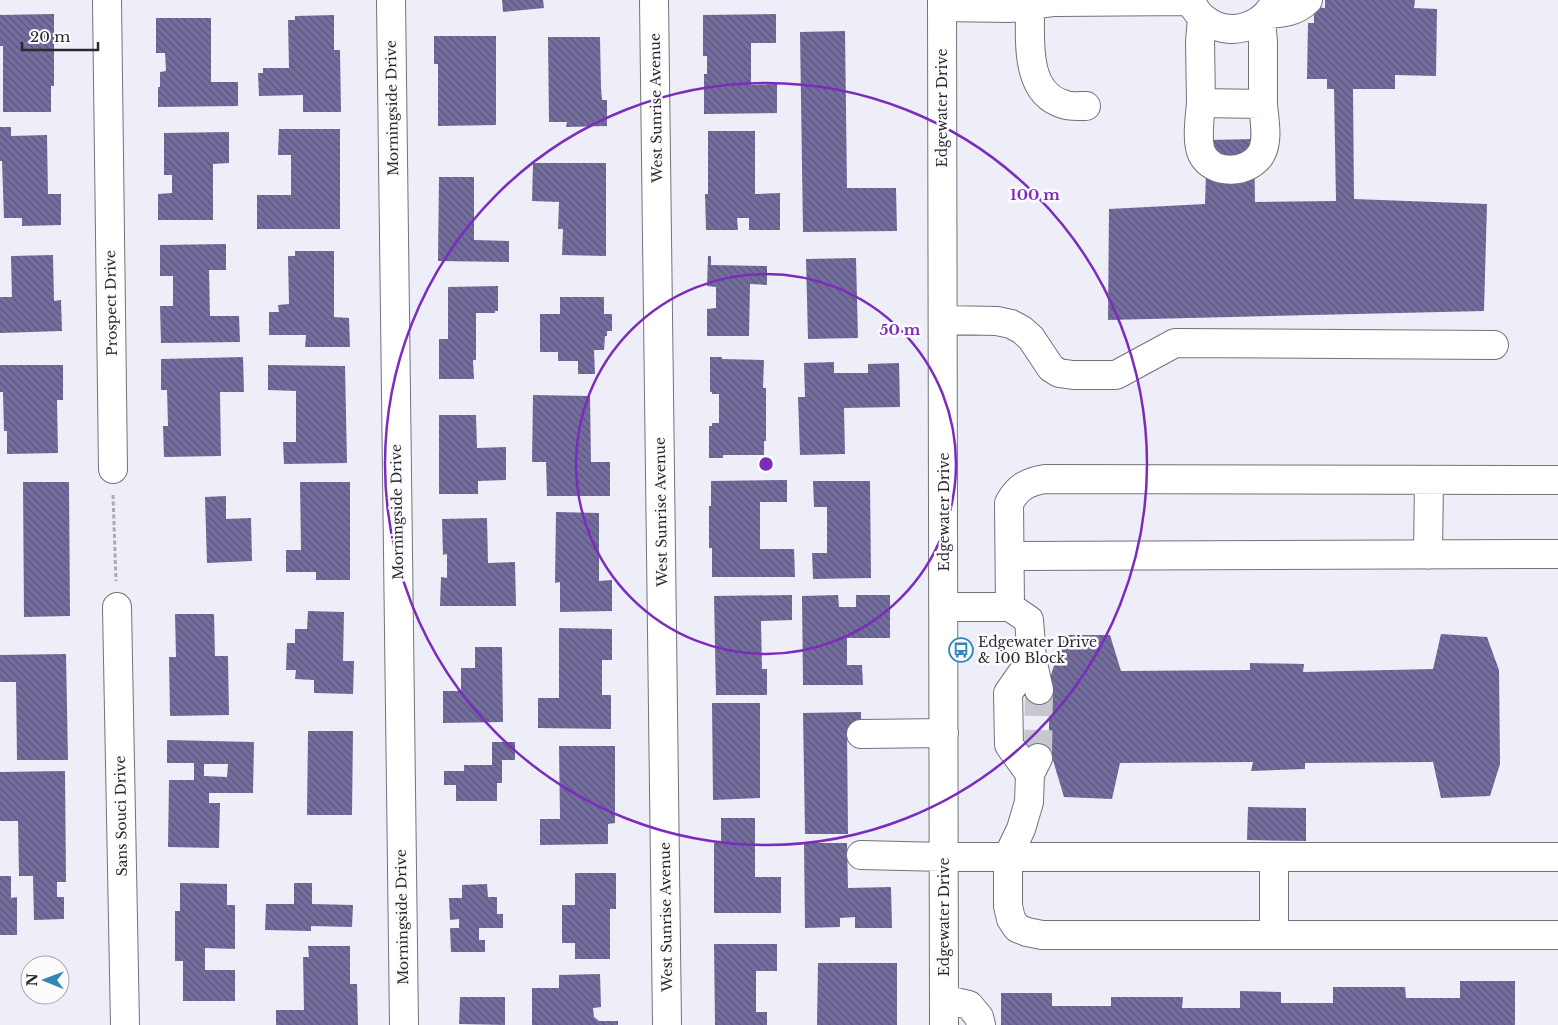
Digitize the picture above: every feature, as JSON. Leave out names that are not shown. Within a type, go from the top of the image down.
[{"type":"street","name":"Prospect Drive","points":[[107,0],[113,469]]},
{"type":"street","name":"Morningside Drive","points":[[390,0],[404,1025]]},
{"type":"street","name":"West Sunrise Avenue","points":[[654,0],[667,1025]]},
{"type":"street","points":[[942,4],[1010,8],[1030,2],[1194,6],[1216,26],[1231,29],[1247,27],[1268,11],[1288,13],[1301,7],[1308,0]]},
{"type":"street","points":[[1030,2],[1031,58],[1039,84],[1044,93],[1057,102],[1073,106],[1086,106]]},
{"type":"street","name":"Edgewater Drive","points":[[942,4],[944,1012]]},
{"type":"street","points":[[1194,6],[1200,42],[1201,103],[1199,139],[1202,155],[1216,167],[1226,170],[1235,170],[1253,162],[1260,154],[1264,144],[1263,42],[1268,11]]},
{"type":"street","points":[[1201,103],[1263,104]]},
{"type":"street","points":[[943,320],[997,320],[1011,324],[1031,338],[1051,368],[1059,373],[1073,375],[1116,374],[1175,344],[1494,345]]},
{"type":"street","points":[[1428,555],[1429,480]]},
{"type":"street","points":[[1010,607],[1010,503],[1016,492],[1033,481],[1558,480]]},
{"type":"street","points":[[1010,556],[1558,554]]},
{"type":"street","name":"Sans Souci Drive","points":[[117,607],[125,1025]]},
{"type":"street","points":[[944,607],[1010,607],[1029,620],[1032,659],[1039,690]]},
{"type":"street","points":[[1032,659],[1008,693],[1009,745],[1034,766],[1029,802],[1021,829],[1008,856],[1008,906],[1011,919],[1017,928],[1042,935],[1558,935]]},
{"type":"street","points":[[861,734],[944,733]]},
{"type":"street","points":[[861,855],[944,857],[1558,857]]},
{"type":"street","points":[[1274,857],[1274,935]]},
{"type":"street","points":[[944,1012],[970,1005],[979,1017],[981,1025]]},
{"type":"path","points":[[113,469],[117,607]]},
{"type":"building","points":[[502,0],[543,0],[544,8],[503,12]]},
{"type":"building","points":[[1325,0],[1415,0],[1414,8],[1437,9],[1436,76],[1395,75],[1395,89],[1353,89],[1354,199],[1487,204],[1484,311],[1108,320],[1109,209],[1205,204],[1207,140],[1254,139],[1255,202],[1336,201],[1334,89],[1327,89],[1327,79],[1307,79],[1308,23],[1314,23],[1314,7],[1325,8]]},
{"type":"building","points":[[54,14],[54,86],[51,86],[51,112],[3,112],[3,46],[0,46],[0,15]]},
{"type":"building","points":[[776,14],[776,43],[751,43],[751,85],[777,84],[777,113],[704,114],[704,74],[707,74],[707,56],[703,56],[703,15]]},
{"type":"building","points":[[334,15],[334,50],[340,50],[341,112],[303,112],[303,95],[259,96],[258,73],[263,73],[263,68],[289,68],[288,20],[295,20],[295,16]]},
{"type":"building","points":[[156,18],[211,18],[211,82],[238,82],[238,106],[158,107],[160,72],[166,71],[165,53],[156,53]]},
{"type":"building","points":[[845,31],[847,188],[896,188],[897,231],[803,232],[800,32]]},
{"type":"building","points":[[434,36],[496,36],[496,125],[438,126],[438,64],[434,64]]},
{"type":"building","points":[[548,37],[600,37],[601,88],[602,100],[607,100],[607,126],[566,127],[567,122],[549,122]]},
{"type":"building","points":[[0,127],[11,127],[11,136],[47,135],[48,194],[61,194],[61,225],[22,226],[22,218],[4,218]]},
{"type":"building","points":[[279,129],[340,129],[340,229],[257,229],[257,195],[291,195],[291,155],[278,155]]},
{"type":"building","points":[[708,131],[755,131],[755,194],[780,193],[780,230],[749,230],[749,218],[737,218],[738,230],[706,230],[705,194],[708,194]]},
{"type":"building","points":[[229,132],[229,163],[213,164],[213,220],[158,220],[158,194],[172,193],[172,175],[164,175],[164,133]]},
{"type":"building","points":[[533,163],[606,163],[606,256],[562,255],[563,229],[558,229],[559,202],[532,201]]},
{"type":"building","points":[[439,177],[474,177],[474,240],[509,241],[509,262],[438,261]]},
{"type":"building","points":[[226,244],[226,270],[209,270],[210,316],[239,316],[240,342],[161,343],[160,306],[173,306],[173,276],[160,276],[160,245]]},
{"type":"building","points":[[295,251],[334,251],[334,317],[349,318],[350,347],[305,347],[306,335],[269,335],[269,312],[279,312],[278,305],[289,304],[288,256],[295,256]]},
{"type":"building","points":[[53,255],[54,301],[61,300],[62,331],[0,333],[0,297],[12,297],[11,256]]},
{"type":"building","points":[[708,256],[711,256],[711,265],[767,266],[767,285],[750,284],[749,336],[707,336],[707,309],[716,308],[716,287],[707,286]]},
{"type":"building","points":[[856,258],[858,338],[808,339],[806,259]]},
{"type":"building","points":[[498,286],[498,311],[495,311],[495,313],[476,313],[476,360],[473,360],[474,379],[439,379],[439,339],[448,339],[448,287]]},
{"type":"building","points":[[560,297],[604,297],[604,314],[612,314],[612,331],[607,331],[604,350],[594,350],[595,374],[578,374],[578,361],[558,361],[558,352],[540,352],[540,314],[560,314]]},
{"type":"building","points":[[243,357],[244,392],[220,392],[221,456],[164,457],[163,426],[168,426],[167,390],[161,390],[161,359]]},
{"type":"building","points":[[710,357],[764,360],[763,388],[766,388],[766,441],[764,441],[764,455],[723,455],[723,458],[709,458],[709,426],[712,426],[712,423],[719,423],[719,394],[712,394],[710,392]]},
{"type":"building","points":[[834,362],[834,373],[868,373],[868,364],[899,363],[900,407],[844,408],[845,454],[800,455],[798,397],[805,397],[804,363]]},
{"type":"building","points":[[0,365],[63,365],[63,400],[57,400],[58,453],[7,454],[7,431],[4,431],[3,392],[0,392]]},
{"type":"building","points":[[268,365],[345,366],[347,463],[284,464],[283,442],[296,442],[296,391],[268,390]]},
{"type":"building","points":[[533,395],[590,396],[591,462],[610,462],[610,496],[547,496],[546,462],[532,462]]},
{"type":"building","points":[[439,415],[476,415],[477,448],[506,447],[506,480],[478,481],[478,494],[439,494]]},
{"type":"building","points":[[787,480],[787,502],[760,502],[760,549],[794,549],[795,577],[712,577],[712,548],[709,548],[711,481]]},
{"type":"building","points":[[813,481],[870,481],[871,578],[813,579],[812,553],[827,553],[827,507],[814,507]]},
{"type":"building","points":[[23,482],[69,482],[70,616],[24,617]]},
{"type":"building","points":[[300,482],[350,482],[350,580],[316,580],[316,572],[286,572],[286,550],[301,550]]},
{"type":"building","points":[[226,496],[226,519],[251,518],[252,561],[207,563],[205,497]]},
{"type":"building","points":[[556,512],[599,513],[599,581],[612,580],[612,611],[560,612],[560,582],[555,583]]},
{"type":"building","points":[[487,518],[488,563],[515,562],[516,606],[440,606],[441,577],[447,578],[447,554],[443,555],[442,519]]},
{"type":"building","points":[[792,595],[792,620],[761,621],[762,669],[767,669],[767,695],[716,695],[714,596]]},
{"type":"building","points":[[838,595],[839,607],[856,607],[856,595],[890,595],[890,638],[847,638],[847,665],[862,665],[863,685],[803,685],[802,596]]},
{"type":"building","points":[[308,611],[344,612],[343,661],[354,661],[353,694],[314,693],[314,680],[295,679],[296,670],[286,670],[287,643],[295,643],[295,629],[307,629]]},
{"type":"building","points":[[175,614],[214,614],[215,656],[228,656],[229,715],[170,716],[169,657],[176,657]]},
{"type":"building","points":[[559,628],[612,629],[612,660],[602,660],[602,695],[611,695],[611,729],[538,728],[538,698],[559,698]]},
{"type":"building","points":[[1441,634],[1487,637],[1499,670],[1500,764],[1490,796],[1441,798],[1433,762],[1305,763],[1305,769],[1251,771],[1253,762],[1120,763],[1112,799],[1064,797],[1049,747],[1049,682],[1063,635],[1110,635],[1121,671],[1250,670],[1250,663],[1304,664],[1303,672],[1433,669]]},
{"type":"building","points":[[475,647],[502,647],[503,722],[443,723],[443,691],[461,691],[461,668],[475,668]]},
{"type":"building","points":[[66,654],[68,760],[17,760],[16,682],[0,682],[0,655]]},
{"type":"building","points":[[712,703],[760,703],[760,798],[713,800]]},
{"type":"building","points":[[861,712],[861,729],[847,730],[848,834],[805,834],[803,713]]},
{"type":"building","points":[[308,731],[353,731],[352,815],[307,815]]},
{"type":"building","points":[[167,740],[254,742],[253,793],[209,793],[209,803],[220,803],[219,848],[168,847],[169,780],[194,780],[194,763],[167,763]],"holes":[[[204,764],[228,764],[227,777],[204,776]]]},
{"type":"building","points":[[492,742],[515,742],[515,760],[502,760],[502,783],[497,783],[497,801],[456,801],[456,785],[444,785],[444,771],[464,771],[464,765],[492,765]]},
{"type":"building","points":[[559,746],[615,746],[615,823],[608,824],[608,844],[540,845],[540,819],[560,819]]},
{"type":"building","points":[[65,771],[66,882],[57,882],[57,897],[64,897],[64,919],[34,920],[33,876],[19,876],[18,821],[0,821],[0,772]]},
{"type":"building","points":[[1248,807],[1306,808],[1306,841],[1247,840]]},
{"type":"building","points":[[721,818],[755,818],[755,877],[781,877],[781,913],[714,913],[714,843],[721,843]]},
{"type":"building","points":[[804,843],[847,843],[848,888],[891,887],[892,928],[855,928],[855,917],[840,918],[840,927],[805,928]]},
{"type":"building","points":[[575,873],[616,873],[616,909],[610,909],[610,959],[575,959],[575,943],[562,943],[562,905],[575,905]]},
{"type":"building","points":[[0,876],[11,876],[11,898],[17,897],[17,935],[0,935]]},
{"type":"building","points":[[180,883],[227,884],[227,905],[235,905],[235,949],[205,948],[205,970],[235,970],[235,1001],[183,1001],[183,961],[175,961],[175,911],[180,911]]},
{"type":"building","points":[[294,883],[312,883],[312,904],[353,905],[352,927],[311,926],[311,931],[265,930],[266,904],[294,904]]},
{"type":"building","points":[[487,884],[488,897],[497,897],[497,914],[503,914],[503,928],[479,928],[479,940],[485,940],[485,952],[451,952],[450,928],[459,928],[459,919],[450,920],[449,898],[462,898],[462,885]]},
{"type":"building","points":[[714,944],[777,944],[777,971],[756,971],[756,1012],[767,1012],[767,1025],[715,1025]]},
{"type":"building","points":[[308,946],[350,946],[350,984],[357,984],[358,1025],[276,1025],[276,1010],[304,1010],[303,957],[309,957]]},
{"type":"building","points":[[818,963],[897,963],[897,1025],[817,1025]]},
{"type":"building","points":[[600,974],[601,1007],[593,1008],[594,1017],[599,1021],[618,1021],[618,1025],[532,1025],[532,988],[559,988],[559,975]]},
{"type":"building","points":[[1460,981],[1515,981],[1515,1025],[1001,1025],[1001,993],[1052,993],[1052,1006],[1111,1006],[1111,997],[1183,997],[1182,1008],[1240,1008],[1240,991],[1281,992],[1281,1003],[1333,1003],[1333,987],[1405,987],[1406,998],[1460,998]]},
{"type":"building","points":[[460,997],[505,997],[505,1025],[459,1024]]},
{"type":"tunnel","points":[[1038,758],[1039,690]]},
{"type":"place","name":"Edgewater Drive & 100 Block","points":[[961,650]]}]
